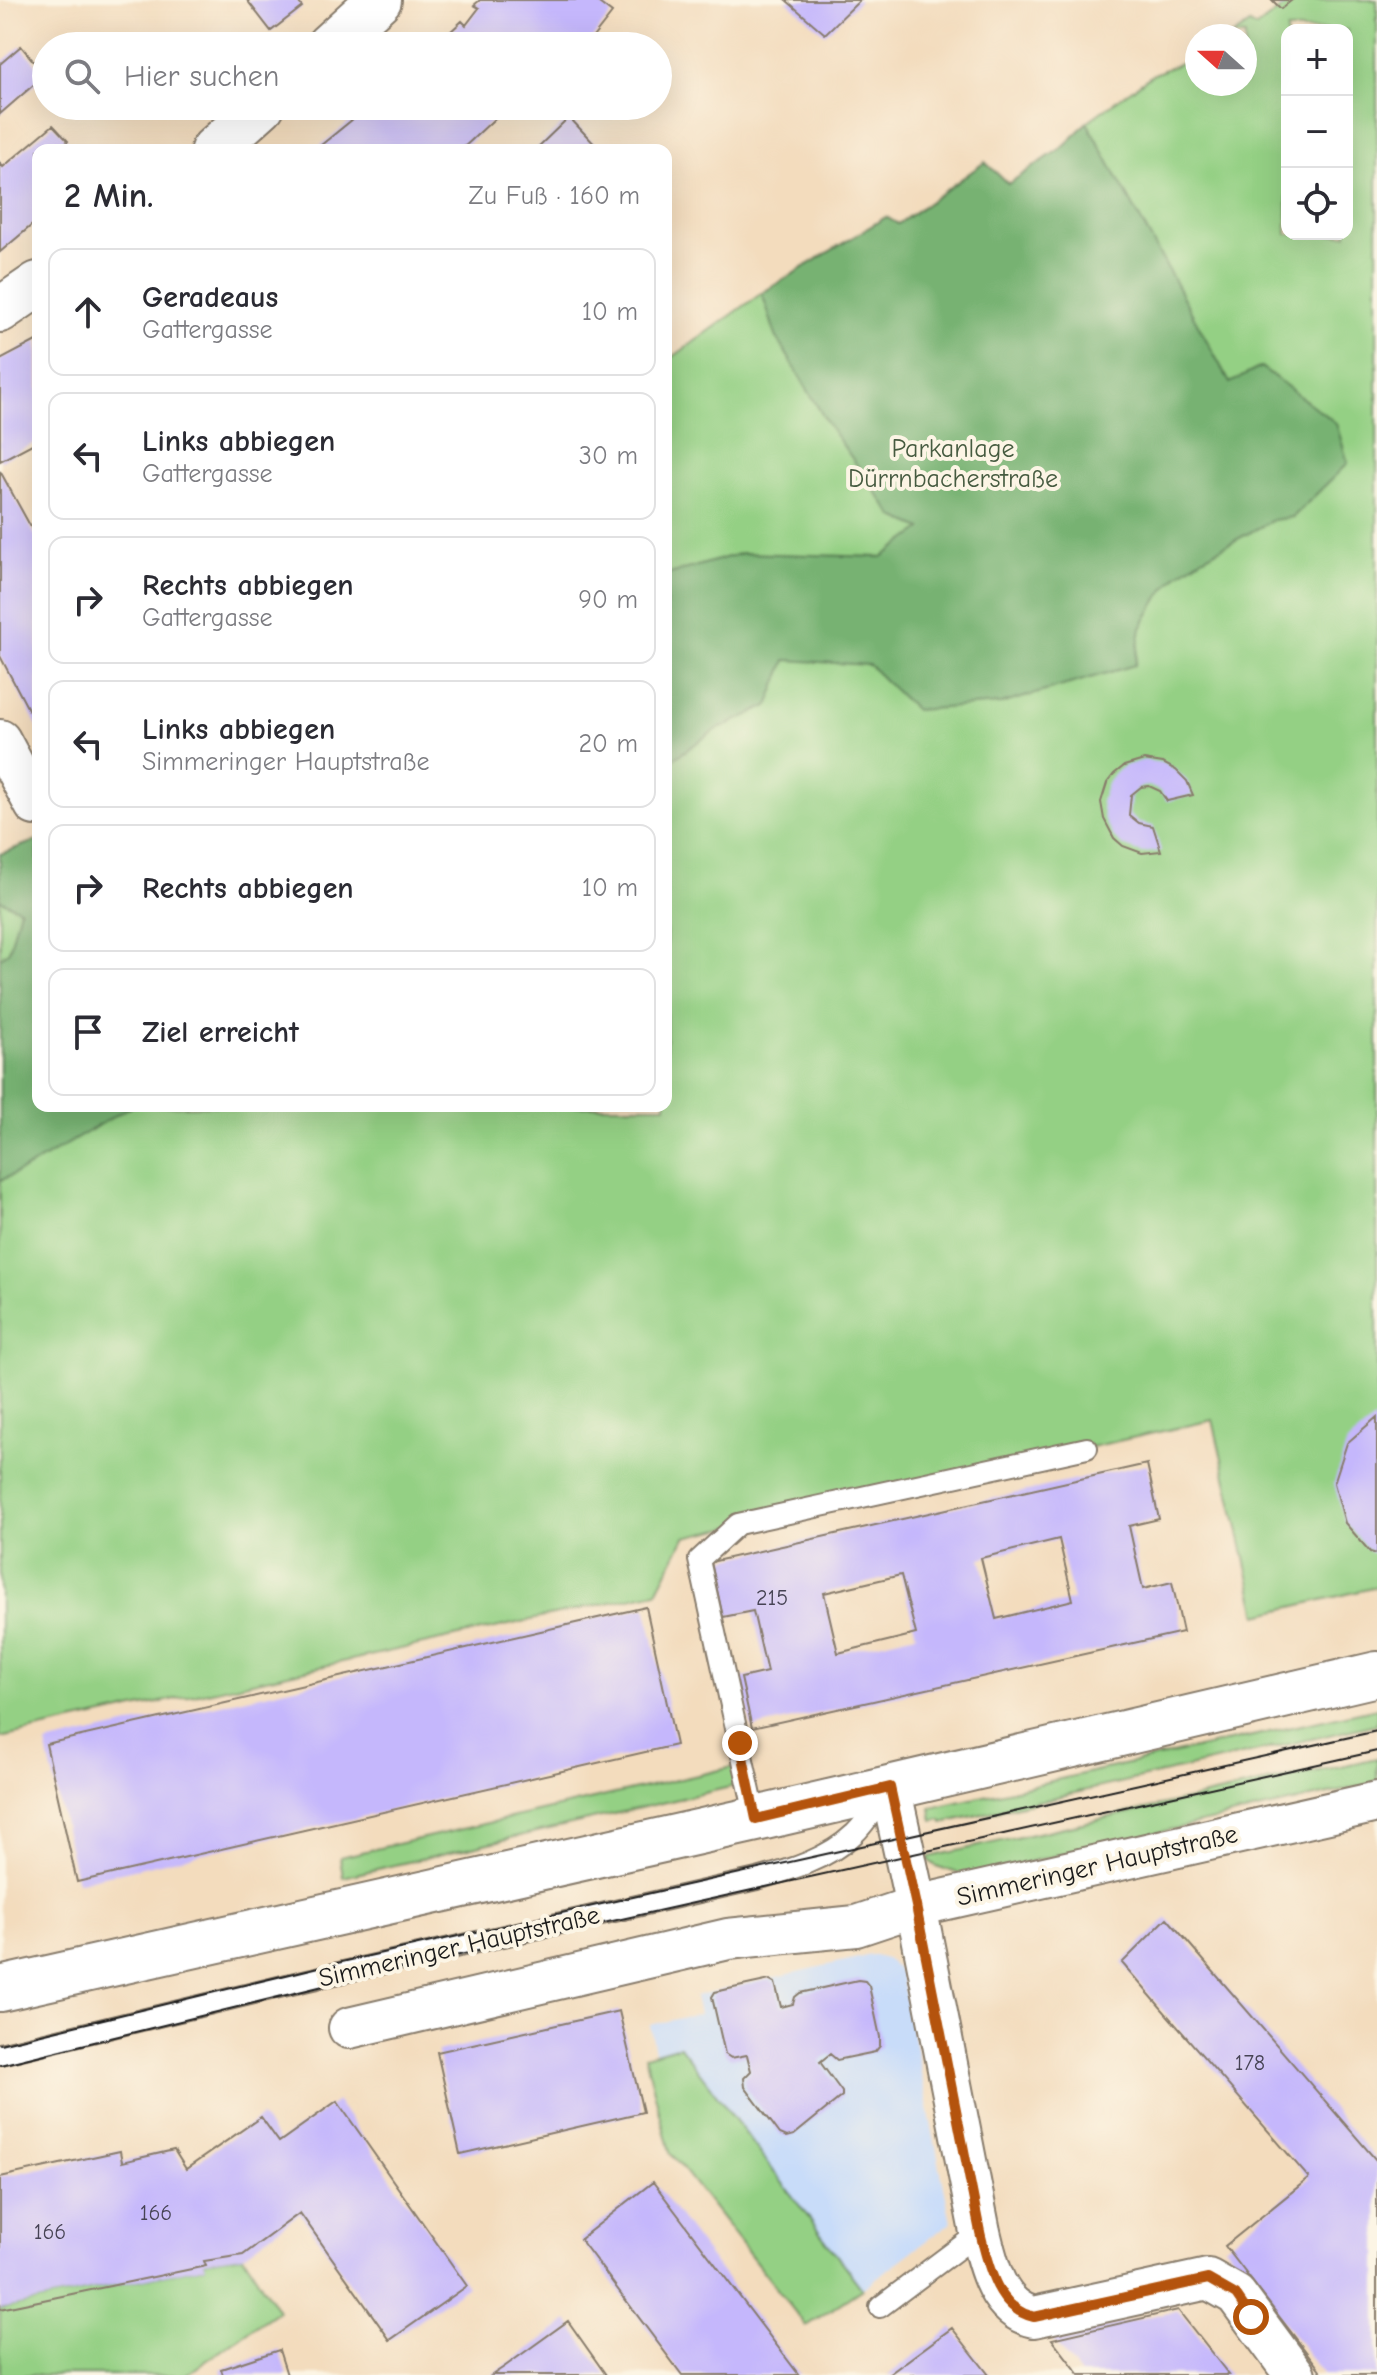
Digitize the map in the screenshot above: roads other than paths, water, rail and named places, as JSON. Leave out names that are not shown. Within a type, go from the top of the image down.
[{"type":"main road","points":[[344,32],[379,0]]},
{"type":"main road","points":[[220,144],[246,120]]},
{"type":"main road","points":[[0,1989],[756,1819],[1377,1674]]},
{"type":"street","points":[[0,740],[32,799]]},
{"type":"street","points":[[890,1787],[980,2232],[994,2278],[1008,2303],[1019,2313],[1034,2317],[1208,2279],[1236,2295],[1295,2375]]},
{"type":"street","name":"Simmeringer Hauptstraße","points":[[349,2028],[728,1939],[856,1926],[916,1906],[1377,1802]]},
{"type":"lane","points":[[756,1819],[699,1560],[738,1524],[1087,1448]]},
{"type":"lane","name":"Simmeringer Hauptstraße","points":[[0,2054],[794,1869],[854,1835],[890,1787]]},
{"type":"lane","points":[[880,2307],[980,2232]]},
{"type":"tram line","points":[[0,2044],[315,1968],[1377,1731]]},
{"type":"tram line","points":[[0,2065],[356,1978],[1377,1751]]},
{"type":"park label","name":"Parkanlage Dürrnbacherstraße","points":[[953,463]]}]
